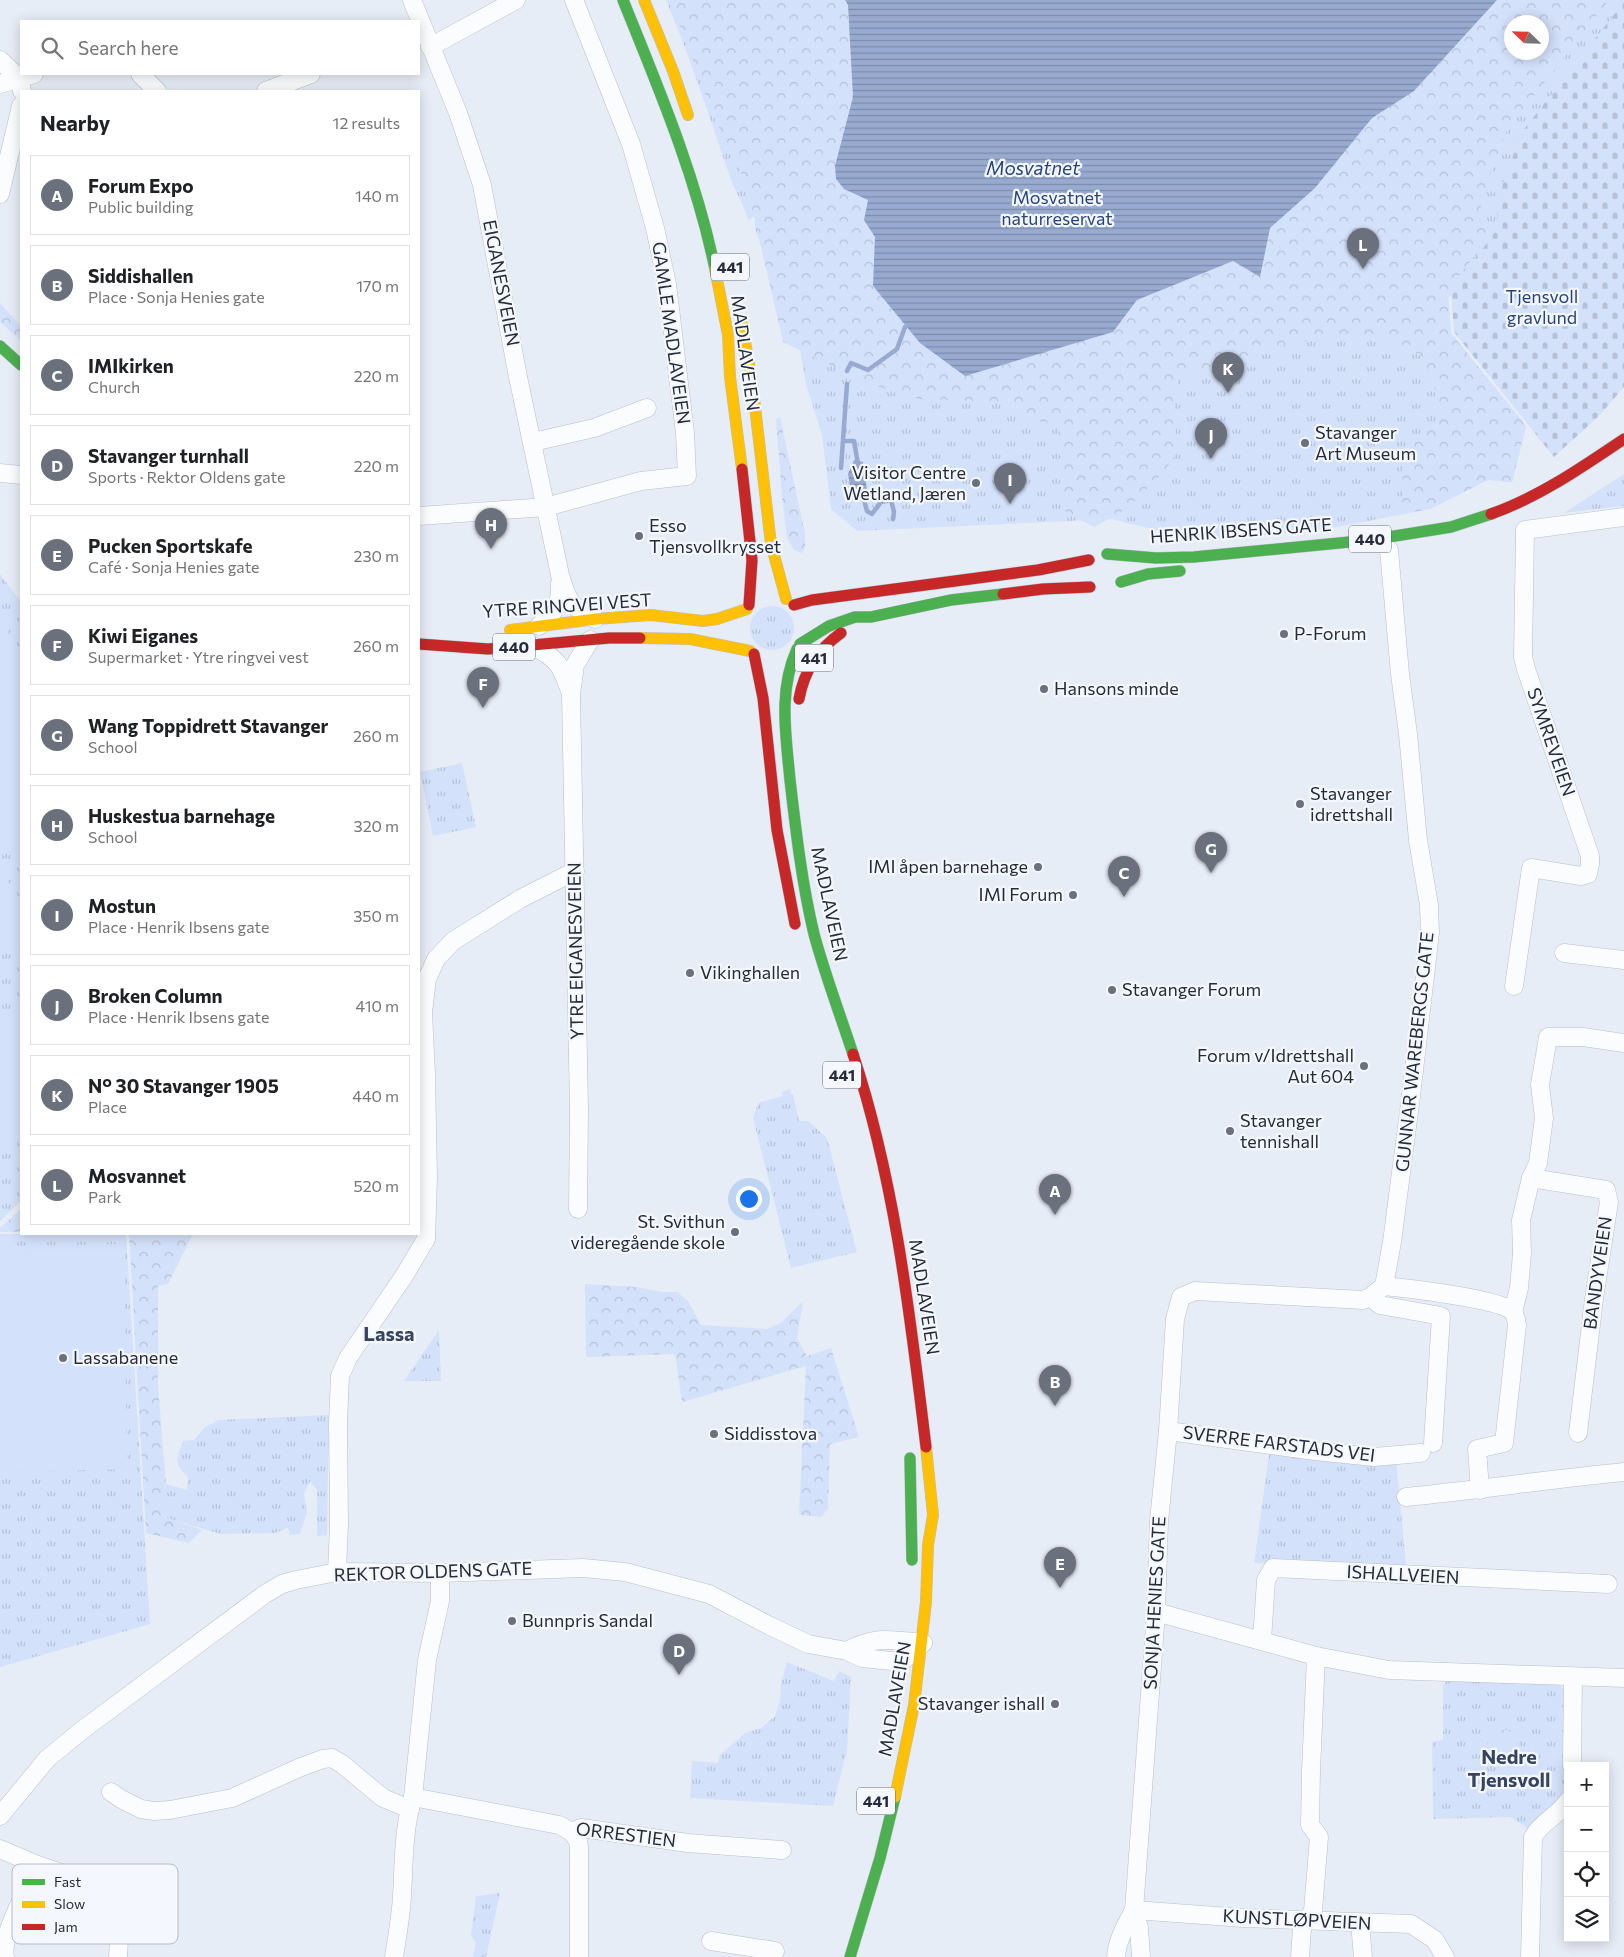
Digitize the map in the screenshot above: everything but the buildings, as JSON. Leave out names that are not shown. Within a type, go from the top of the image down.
[{"type":"main road","name":"MADLAVEIEN","points":[[623,0],[658,87],[699,204],[710,246],[728,335],[730,378],[737,420],[752,560],[751,605]]},
{"type":"main road","points":[[644,0],[673,71],[691,123]]},
{"type":"main road","name":"MADLAVEIEN","points":[[741,316],[752,381],[771,544],[794,606]]},
{"type":"main road","points":[[0,346],[20,364]]},
{"type":"main road","points":[[0,360],[20,377]]},
{"type":"main road","name":"HENRIK IBSENS GATE","points":[[1106,554],[1126,553],[1162,558],[1394,537],[1436,531],[1503,510],[1538,494],[1566,478],[1624,439]]},
{"type":"main road","points":[[738,544],[748,528]]},
{"type":"main road","name":"440","points":[[794,606],[812,600],[1046,569],[1089,560],[1094,556],[1106,554]]},
{"type":"main road","name":"HENRIK IBSENS GATE","points":[[1106,554],[1112,556],[1122,567],[1117,586],[1148,574],[1187,570]]},
{"type":"main road","points":[[798,646],[829,626],[855,617],[871,617],[951,600],[1043,589],[1096,590],[1084,574],[1089,560]]},
{"type":"main road","points":[[772,596],[794,606]]},
{"type":"main road","name":"YTRE RINGVEI VEST","points":[[498,630],[651,615],[703,621],[717,619],[751,605]]},
{"type":"main road","name":"441","points":[[751,605],[740,631],[752,653],[774,660],[789,656],[798,646],[804,629]]},
{"type":"main road","points":[[651,615],[705,609]]},
{"type":"main road","name":"441","points":[[797,708],[802,683],[814,657],[838,634],[871,617]]},
{"type":"main road","name":"YTRE RINGVEI VEST","points":[[420,644],[488,649],[609,638],[690,639],[752,653]]},
{"type":"main road","name":"MADLAVEIEN","points":[[798,646],[787,672],[784,697],[786,741],[797,832],[814,931],[823,966],[864,1089],[899,1249],[916,1351],[934,1514],[928,1542],[923,1642],[911,1716],[896,1792],[876,1871],[850,1957]]},
{"type":"main road","name":"MADLAVEIEN","points":[[752,653],[757,666],[764,711],[781,858],[799,938]]},
{"type":"main road","points":[[786,741],[799,721]]},
{"type":"main road","points":[[910,1442],[913,1541],[911,1576]]},
{"type":"main road","name":"MADLAVEIEN","points":[[900,1666],[905,1637]]},
{"type":"street","name":"EIGANESVEIEN","points":[[412,0],[418,20]]},
{"type":"street","points":[[425,40],[516,0]]},
{"type":"street","name":"GAMLE MADLAVEIEN","points":[[546,507],[641,481],[687,476],[686,433],[670,304],[655,228],[631,144],[574,0]]},
{"type":"street","name":"EIGANESVEIEN","points":[[420,25],[458,113],[482,185],[518,377],[560,575],[567,598],[578,610],[596,619]]},
{"type":"street","points":[[0,60],[25,81]]},
{"type":"street","points":[[141,75],[156,90]]},
{"type":"street","points":[[269,90],[308,75]]},
{"type":"street","points":[[0,84],[25,81]]},
{"type":"street","points":[[0,194],[20,110]]},
{"type":"street","points":[[532,442],[594,428],[647,408]]},
{"type":"street","points":[[0,473],[20,475]]},
{"type":"street","points":[[420,516],[546,507]]},
{"type":"street","name":"SYMREVEIEN","points":[[1514,986],[1531,868],[1581,876],[1588,874],[1590,864],[1579,822],[1526,670],[1522,642],[1525,530],[1624,517]]},
{"type":"street","name":"GUNNAR WAREBERGS GATE","points":[[1384,1286],[1392,1242],[1409,1116],[1430,933],[1400,674],[1389,550]]},
{"type":"street","name":"EIGANESVEIEN","points":[[539,626],[552,615],[561,599],[560,575]]},
{"type":"street","name":"YTRE EIGANESVEIEN","points":[[578,1209],[579,1109],[571,694],[575,665],[590,640]]},
{"type":"street","name":"YTRE EIGANESVEIEN","points":[[533,646],[559,663],[571,694]]},
{"type":"street","points":[[337,1572],[340,1376],[348,1358],[404,1276],[426,1239],[428,1178],[423,1012],[427,979],[436,959],[453,941],[520,898],[575,871]]},
{"type":"street","points":[[1564,953],[1624,960]]},
{"type":"street","points":[[1480,1490],[1477,1449],[1504,1443],[1517,1325],[1513,1312],[1519,1288],[1522,1253],[1521,1220],[1531,1178],[1538,1163],[1544,1118],[1540,1085],[1548,1037],[1583,1037],[1624,1043]]},
{"type":"street","name":"BANDYVEIEN","points":[[1531,1178],[1606,1190],[1608,1202],[1578,1433]]},
{"type":"street","points":[[1370,1298],[1384,1286],[1432,1291],[1501,1306],[1513,1312]]},
{"type":"street","name":"SONJA HENIES GATE","points":[[1116,1957],[1124,1930],[1134,1910],[1156,1612],[1158,1521],[1168,1430],[1175,1319],[1181,1297],[1195,1291],[1342,1300],[1370,1298]]},
{"type":"street","name":"SVERRE FARSTADS VEI","points":[[1168,1430],[1315,1451],[1374,1456],[1427,1448],[1441,1316],[1380,1305],[1370,1298]]},
{"type":"street","points":[[1406,1497],[1624,1472]]},
{"type":"street","name":"REKTOR OLDENS GATE","points":[[0,1816],[47,1759],[81,1731],[265,1594],[282,1584],[337,1572],[440,1573],[583,1568],[625,1572],[709,1594],[808,1644],[847,1651],[862,1658],[900,1666]]},
{"type":"street","name":"ISHALLVEIEN","points":[[1262,1640],[1266,1580],[1273,1568],[1608,1584]]},
{"type":"street","points":[[394,1957],[402,1897],[404,1842],[412,1803],[427,1660],[440,1601],[440,1573]]},
{"type":"street","points":[[1156,1612],[1316,1656],[1389,1670],[1624,1678]]},
{"type":"street","points":[[847,1651],[862,1643],[882,1639],[905,1637],[923,1642],[900,1666]]},
{"type":"street","points":[[1300,1957],[1302,1928],[1309,1920],[1313,1911],[1318,1837],[1310,1825],[1310,1771],[1316,1656]]},
{"type":"street","points":[[1572,1762],[1573,1677]]},
{"type":"street","name":"ORRESTIEN","points":[[111,1792],[141,1809],[154,1811],[170,1810],[232,1798],[323,1759],[332,1758],[383,1798],[559,1825],[566,1827],[572,1832],[581,1828],[688,1842],[782,1850]]},
{"type":"street","points":[[1530,1957],[1534,1837],[1537,1830],[1564,1807]]},
{"type":"street","points":[[572,1832],[578,1840],[579,1847],[579,1957]]},
{"type":"street","points":[[0,1849],[35,1864]]},
{"type":"street","name":"SONJA HENIES GATE","points":[[1134,1910],[1140,1928],[1141,1957]]},
{"type":"street","name":"KUNSTLØPVEIEN","points":[[1134,1910],[1244,1918],[1411,1924],[1435,1940],[1445,1957]]},
{"type":"street","points":[[1360,1923],[1363,1957]]},
{"type":"street","points":[[5,1957],[5,1946],[12,1924]]},
{"type":"street","points":[[711,1941],[733,1951],[775,1951]]},
{"type":"street","points":[[118,1957],[119,1944]]},
{"type":"green space","name":"Mosvatnet naturreservat","points":[[666,0],[1624,0],[1624,71],[1448,299],[1451,333],[1526,426],[1512,482],[1488,480],[1430,509],[1326,529],[1201,541],[1111,519],[857,531],[831,509],[822,435],[806,384],[793,312],[764,254],[755,228],[755,216],[748,220],[731,180]]},
{"type":"green space","points":[[668,0],[845,0],[848,5],[853,97],[835,166],[844,189],[868,200],[864,220],[875,237],[873,286],[1071,344],[1113,332],[1137,300],[1233,261],[1260,276],[1270,228],[1315,188],[1372,118],[1414,91],[1497,0],[1609,0],[1506,132],[1480,202],[1490,236],[1448,290],[1451,333],[1526,426],[1512,482],[1488,480],[1430,509],[1402,514],[1403,452],[1438,419],[1434,383],[1421,355],[1382,340],[1351,334],[1287,344],[1178,377],[1174,403],[1177,452],[1164,472],[1129,507],[1094,527],[1065,511],[1058,424],[1016,418],[1010,402],[919,399],[872,385],[783,342],[747,186],[712,113],[683,33]]},
{"type":"green space","name":"Tjensvoll gravlund","points":[[1624,2],[1624,387],[1599,416],[1554,457],[1454,332],[1451,291],[1498,228],[1496,202],[1521,133]]},
{"type":"green space","points":[[0,303],[20,323],[20,340],[0,322]]},
{"type":"green space","points":[[780,417],[805,534],[805,547],[802,553],[794,550],[787,538],[776,419]]},
{"type":"green space","points":[[1624,474],[1624,506],[1564,513]]},
{"type":"green space","points":[[0,574],[20,601],[20,1202],[0,1221]]},
{"type":"green space","points":[[768,606],[776,606],[788,612],[794,628],[788,644],[776,650],[768,650],[756,644],[750,632],[750,624],[756,612]]},
{"type":"green space","points":[[0,611],[20,663],[20,846],[0,854]]},
{"type":"green space","points":[[462,763],[476,827],[433,836],[420,772]]},
{"type":"green space","points":[[5,874],[20,912],[20,945],[0,953],[0,876]]},
{"type":"green space","points":[[20,1012],[20,1139],[0,1148],[0,1021]]},
{"type":"green space","points":[[790,1089],[791,1094],[793,1094],[799,1121],[808,1121],[827,1138],[857,1252],[791,1268],[753,1118],[758,1103],[783,1096],[782,1092]]},
{"type":"green space","points":[[20,1210],[20,1232],[0,1232],[0,1228]]},
{"type":"green space","name":"Lassabanene","points":[[0,1234],[126,1235],[150,1624],[0,1667]]},
{"type":"green space","points":[[129,1235],[192,1235],[168,1284],[158,1286],[158,1386],[166,1484],[163,1499],[163,1517],[202,1530],[189,1543],[146,1533]]},
{"type":"green space","name":"Lassabanene","points":[[124,1244],[127,1469],[0,1472],[0,1246]]},
{"type":"green space","points":[[585,1284],[677,1292],[688,1301],[701,1325],[767,1329],[781,1323],[803,1301],[797,1338],[807,1356],[831,1348],[859,1437],[830,1444],[828,1509],[821,1517],[799,1515],[806,1366],[682,1402],[675,1354],[586,1357]]},
{"type":"green space","points":[[439,1330],[441,1381],[404,1381]]},
{"type":"green space","points":[[329,1415],[327,1535],[317,1536],[317,1490],[310,1481],[304,1494],[307,1512],[300,1534],[290,1535],[288,1528],[275,1533],[221,1534],[163,1517],[162,1501],[166,1484],[187,1490],[188,1477],[178,1464],[179,1452],[183,1441],[194,1440],[205,1427],[219,1420]]},
{"type":"green space","points":[[1270,1448],[1396,1460],[1407,1574],[1254,1563]]},
{"type":"green space","points":[[787,1662],[834,1681],[839,1671],[851,1677],[847,1750],[833,1806],[690,1798],[692,1761],[718,1763],[719,1756],[745,1733],[761,1728],[775,1716],[780,1701],[781,1683]]},
{"type":"green space","points":[[1448,1679],[1555,1682],[1565,1690],[1569,1703],[1567,1762],[1564,1762],[1564,1795],[1529,1829],[1510,1817],[1433,1819],[1432,1742],[1443,1740],[1443,1686]]},
{"type":"green space","points":[[1508,1729],[1541,1776],[1518,1792],[1485,1745]]},
{"type":"green space","points":[[500,1893],[486,1957],[473,1957],[476,1943],[471,1935],[476,1896]]},
{"type":"water","name":"Mosvatnet","points":[[845,0],[1497,0],[1414,91],[1372,118],[1315,188],[1270,228],[1260,277],[1233,261],[1137,300],[1113,332],[965,376],[920,343],[873,286],[875,237],[864,220],[868,200],[844,189],[836,179],[835,166],[853,97],[848,5]]},
{"type":"water","points":[[854,460],[863,462],[867,490],[859,496],[851,491],[848,474]]},
{"type":"waterway","points":[[847,371],[851,363],[868,370],[897,349],[905,327]]},
{"type":"waterway","points":[[841,468],[847,384]]},
{"type":"waterway","points":[[844,441],[854,441],[858,464]]},
{"type":"waterway","points":[[861,489],[867,511],[872,514],[881,502],[891,500],[894,512],[893,519]]},
{"type":"traffic: fast","points":[[623,0],[687,166],[698,200],[715,269]]},
{"type":"traffic: fast","points":[[0,346],[20,364]]},
{"type":"traffic: fast","points":[[1107,554],[1156,558],[1194,557],[1370,540],[1451,527],[1491,514]]},
{"type":"traffic: fast","points":[[1121,582],[1148,574],[1180,571]]},
{"type":"traffic: fast","points":[[800,644],[829,626],[855,617],[871,617],[951,600],[1003,594]]},
{"type":"traffic: fast","points":[[797,649],[791,665],[785,697],[785,730],[797,838],[814,934],[853,1054]]},
{"type":"traffic: fast","points":[[910,1458],[912,1560]]},
{"type":"traffic: fast","points":[[850,1957],[880,1858],[895,1797]]},
{"type":"traffic: slow","points":[[644,0],[673,71],[688,115]]},
{"type":"traffic: slow","points":[[715,269],[728,335],[730,377],[742,469]]},
{"type":"traffic: slow","points":[[742,324],[752,381],[771,544],[786,599]]},
{"type":"traffic: slow","points":[[510,630],[596,619],[651,615],[703,621],[717,619],[747,609]]},
{"type":"traffic: slow","points":[[640,638],[690,639],[750,651]]},
{"type":"traffic: slow","points":[[895,1797],[914,1705],[926,1602],[928,1545],[933,1515],[926,1447]]},
{"type":"traffic: jam","points":[[1491,514],[1543,490],[1576,471],[1624,439]]},
{"type":"traffic: jam","points":[[742,469],[752,560],[749,605]]},
{"type":"traffic: jam","points":[[794,605],[812,600],[1038,570],[1089,560]]},
{"type":"traffic: jam","points":[[1003,594],[1043,589],[1090,587]]},
{"type":"traffic: jam","points":[[799,699],[804,679],[818,654],[841,633]]},
{"type":"traffic: jam","points":[[420,644],[488,649],[609,638],[640,638]]},
{"type":"traffic: jam","points":[[754,654],[763,698],[777,830],[795,924]]},
{"type":"traffic: jam","points":[[853,1054],[868,1102],[890,1199],[907,1298],[926,1447]]},
{"type":"place","name":"Mosvannet","points":[[1363,269]]},
{"type":"place","name":"N° 30 Stavanger 1905","points":[[1228,393]]},
{"type":"place","name":"Stavanger Art Museum","points":[[1305,443]]},
{"type":"place","name":"Broken Column","points":[[1211,459]]},
{"type":"place","name":"Visitor Centre Wetland, Jæren","points":[[976,483]]},
{"type":"place","name":"Mostun","points":[[1010,504]]},
{"type":"place","name":"Esso Tjensvollkrysset","points":[[639,536]]},
{"type":"place","name":"Huskestua barnehage","points":[[491,549]]},
{"type":"place","name":"P-Forum","points":[[1284,634]]},
{"type":"place","name":"Hansons minde","points":[[1044,689]]},
{"type":"place","name":"Kiwi Eiganes","points":[[483,708]]},
{"type":"place","name":"Stavanger idrettshall","points":[[1300,804]]},
{"type":"place","name":"IMI åpen barnehage","points":[[1038,867]]},
{"type":"place","name":"Wang Toppidrett Stavanger","points":[[1211,873]]},
{"type":"place","name":"IMI Forum","points":[[1073,895]]},
{"type":"place","name":"IMIkirken","points":[[1124,897]]},
{"type":"place","name":"Vikinghallen","points":[[690,973]]},
{"type":"place","name":"Stavanger Forum","points":[[1112,990]]},
{"type":"place","name":"Forum v/Idrettshall Aut 604","points":[[1364,1066]]},
{"type":"place","name":"Stavanger tennishall","points":[[1230,1131]]},
{"type":"place","name":"Forum Expo","points":[[1055,1215]]},
{"type":"place","name":"St. Svithun videregående skole","points":[[735,1232]]},
{"type":"place","name":"Lassabanene","points":[[63,1358]]},
{"type":"place","name":"Siddishallen","points":[[1055,1406]]},
{"type":"place","name":"Siddisstova","points":[[714,1434]]},
{"type":"place","name":"Pucken Sportskafe","points":[[1060,1588]]},
{"type":"place","name":"Bunnpris Sandal","points":[[512,1621]]},
{"type":"place","name":"Stavanger turnhall","points":[[679,1675]]},
{"type":"place","name":"Stavanger ishall","points":[[1055,1704]]},
{"type":"district","name":"Lassa","points":[[389,1334]]},
{"type":"district","name":"Nedre Tjensvoll","points":[[1509,1768]]}]
